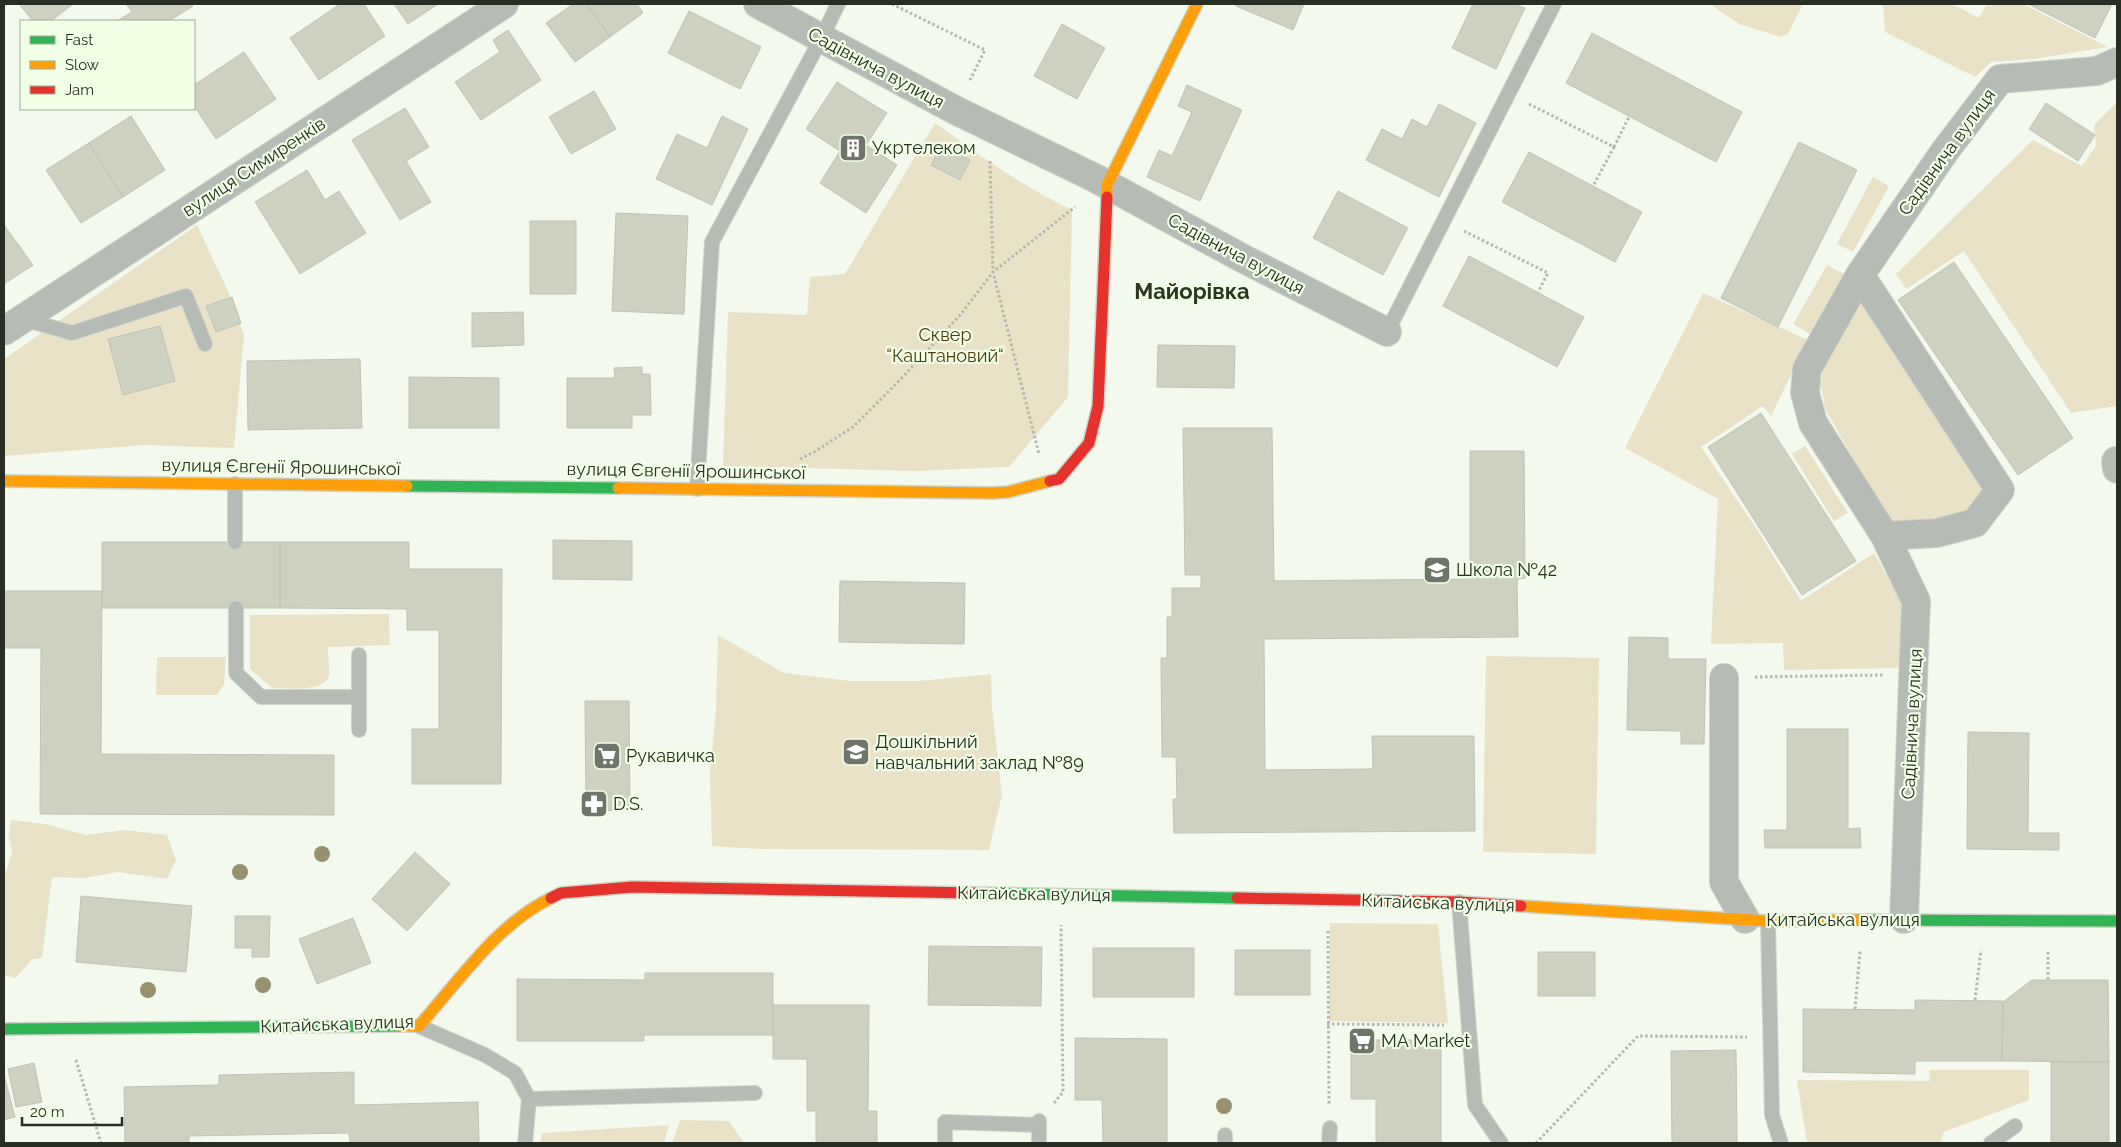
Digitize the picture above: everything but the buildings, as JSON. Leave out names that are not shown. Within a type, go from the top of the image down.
[{"type":"street","name":"вулиця Симиренків","points":[[13,325],[504,4]]},
{"type":"street","name":"Садівнича вулиця","points":[[758,4],[989,128],[1107,185],[1242,258],[1387,332]]},
{"type":"street","points":[[1107,185],[1198,4]]},
{"type":"street","name":"Садівнича вулиця","points":[[1904,919],[1915,674],[1916,600],[1884,536],[1813,423],[1805,393],[1807,369],[1860,275],[1946,151],[2000,79],[2097,71],[2117,62]]},
{"type":"street","name":"вулиця Євгенії Ярошинської","points":[[4,481],[993,493],[1008,492],[1059,479],[1090,442],[1098,406],[1107,185]]},
{"type":"street","points":[[1860,275],[2000,490],[1975,523],[1936,533],[1884,536]]},
{"type":"street","points":[[1724,678],[1724,882],[1756,920]]},
{"type":"street","name":"Китайська вулиця","points":[[4,1029],[419,1026],[504,929],[531,908],[561,893],[632,887],[1459,902],[1756,920],[2117,921]]},
{"type":"lane","points":[[697,488],[712,242],[822,39],[838,4]]},
{"type":"lane","name":"Садівнича вулиця","points":[[1387,332],[1554,4]]},
{"type":"lane","points":[[13,325],[72,333],[186,296],[205,344]]},
{"type":"lane","points":[[235,484],[235,542]]},
{"type":"lane","points":[[236,608],[236,673],[261,697],[359,697]]},
{"type":"lane","points":[[359,655],[359,730]]},
{"type":"lane","points":[[1459,902],[1475,1105],[1501,1143]]},
{"type":"lane","points":[[1756,920],[1771,1037],[1772,1115],[1781,1143]]},
{"type":"lane","points":[[419,1026],[485,1055],[515,1073],[529,1098],[525,1143]]},
{"type":"lane","points":[[529,1098],[756,1093]]},
{"type":"lane","points":[[945,1143],[945,1122],[1039,1123],[1039,1143]]},
{"type":"lane","points":[[1991,1143],[2015,1126]]},
{"type":"lane","points":[[1330,1128],[1330,1143]]},
{"type":"path","points":[[892,4],[985,50],[955,110]]},
{"type":"path","points":[[1508,94],[1614,147]]},
{"type":"path","points":[[1593,186],[1629,117]]},
{"type":"path","points":[[989,128],[993,272],[1039,454]]},
{"type":"path","points":[[797,460],[814,452],[853,427],[900,380],[961,314],[993,272],[1080,204]]},
{"type":"path","points":[[1444,220],[1548,273],[1538,292]]},
{"type":"path","points":[[1724,678],[1915,674]]},
{"type":"path","points":[[1039,1123],[1063,1092],[1061,918]]},
{"type":"path","points":[[1328,922],[1327,1024],[1330,1128]]},
{"type":"path","points":[[1855,1009],[1860,943]]},
{"type":"path","points":[[1974,1000],[1981,944]]},
{"type":"path","points":[[2048,945],[2048,980]]},
{"type":"path","points":[[1327,1024],[1450,1025]]},
{"type":"path","points":[[1536,1143],[1638,1036],[1771,1037]]},
{"type":"path","points":[[74,1052],[101,1143]]},
{"type":"green space","points":[[1710,4],[1803,4],[1788,34],[1781,37],[1739,24]]},
{"type":"green space","points":[[1883,4],[1952,4],[1979,18],[1987,4],[2023,4],[2108,47],[2034,59],[1991,62],[1975,77],[1885,32]]},
{"type":"green space","points":[[2117,102],[2117,406],[2071,413],[1964,251],[1906,289],[1896,274],[2033,140],[2082,166],[2096,146],[2094,125]]},
{"type":"green space","name":"Сквер “Каштановий“","points":[[935,123],[1019,181],[1072,210],[1068,397],[1009,467],[916,471],[723,466],[728,312],[807,315],[810,277],[845,274]]},
{"type":"green space","points":[[1873,177],[1889,186],[1853,252],[1837,244]]},
{"type":"green space","points":[[197,225],[228,291],[244,335],[234,448],[144,445],[4,456],[4,359]]},
{"type":"green space","points":[[1827,265],[1844,274],[1810,334],[1793,324]]},
{"type":"green space","points":[[1862,288],[1996,490],[1973,520],[1893,527],[1825,409],[1821,385],[1823,367]]},
{"type":"green space","points":[[1703,293],[1808,340],[1771,416],[1763,406],[1701,447],[1758,531],[1801,601],[1874,553],[1906,610],[1902,668],[1784,670],[1783,643],[1711,644],[1718,499],[1625,448]]},
{"type":"green space","points":[[1805,446],[1848,513],[1834,521],[1792,454]]},
{"type":"green space","points":[[389,614],[390,645],[328,647],[329,675],[321,685],[295,689],[272,688],[250,669],[250,615]]},
{"type":"green space","points":[[718,635],[784,673],[850,681],[919,681],[991,674],[992,707],[1002,795],[989,850],[760,849],[712,846],[710,773],[716,710]]},
{"type":"green space","points":[[1486,656],[1599,658],[1596,854],[1483,852]]},
{"type":"green space","points":[[157,657],[226,657],[224,684],[217,695],[156,695]]},
{"type":"green space","points":[[11,820],[45,824],[86,835],[125,830],[167,835],[176,860],[167,879],[118,872],[85,878],[52,877],[42,958],[33,959],[15,978],[4,975],[4,873],[12,853],[9,836]]},
{"type":"green space","points":[[1330,923],[1438,924],[1448,1023],[1329,1021]]},
{"type":"green space","points":[[1929,1070],[2029,1070],[2029,1100],[1944,1132],[1940,1143],[1807,1143],[1797,1080],[1930,1081]]},
{"type":"green space","points":[[680,1120],[729,1121],[744,1143],[672,1143]]},
{"type":"green space","points":[[669,1125],[664,1143],[540,1143],[542,1133]]},
{"type":"traffic: fast","points":[[407,486],[618,488]]},
{"type":"traffic: fast","points":[[974,893],[1237,898]]},
{"type":"traffic: fast","points":[[1858,920],[2117,921]]},
{"type":"traffic: fast","points":[[4,1029],[400,1026]]},
{"type":"traffic: slow","points":[[1107,197],[1107,185],[1197,4]]},
{"type":"traffic: slow","points":[[4,481],[407,486]]},
{"type":"traffic: slow","points":[[618,488],[993,493],[1008,492],[1050,481]]},
{"type":"traffic: slow","points":[[400,1026],[419,1026],[479,955],[496,938],[531,909],[551,898]]},
{"type":"traffic: slow","points":[[1521,906],[1768,921],[1858,920]]},
{"type":"traffic: jam","points":[[1050,481],[1059,479],[1089,443],[1098,406],[1107,197]]},
{"type":"traffic: jam","points":[[551,898],[561,893],[632,887],[974,893]]},
{"type":"traffic: jam","points":[[1237,898],[1459,902],[1521,906]]},
{"type":"place","name":"Укртелеком","points":[[853,148]]},
{"type":"place","name":"Школа №42","points":[[1437,570]]},
{"type":"place","name":"Дошкільний навчальний заклад №89","points":[[856,752]]},
{"type":"place","name":"Рукавичка","points":[[607,756]]},
{"type":"place","name":"D.S.","points":[[594,804]]},
{"type":"place","name":"MA Market","points":[[1362,1041]]},
{"type":"district","name":"Майорівка","points":[[1192,291]]}]
